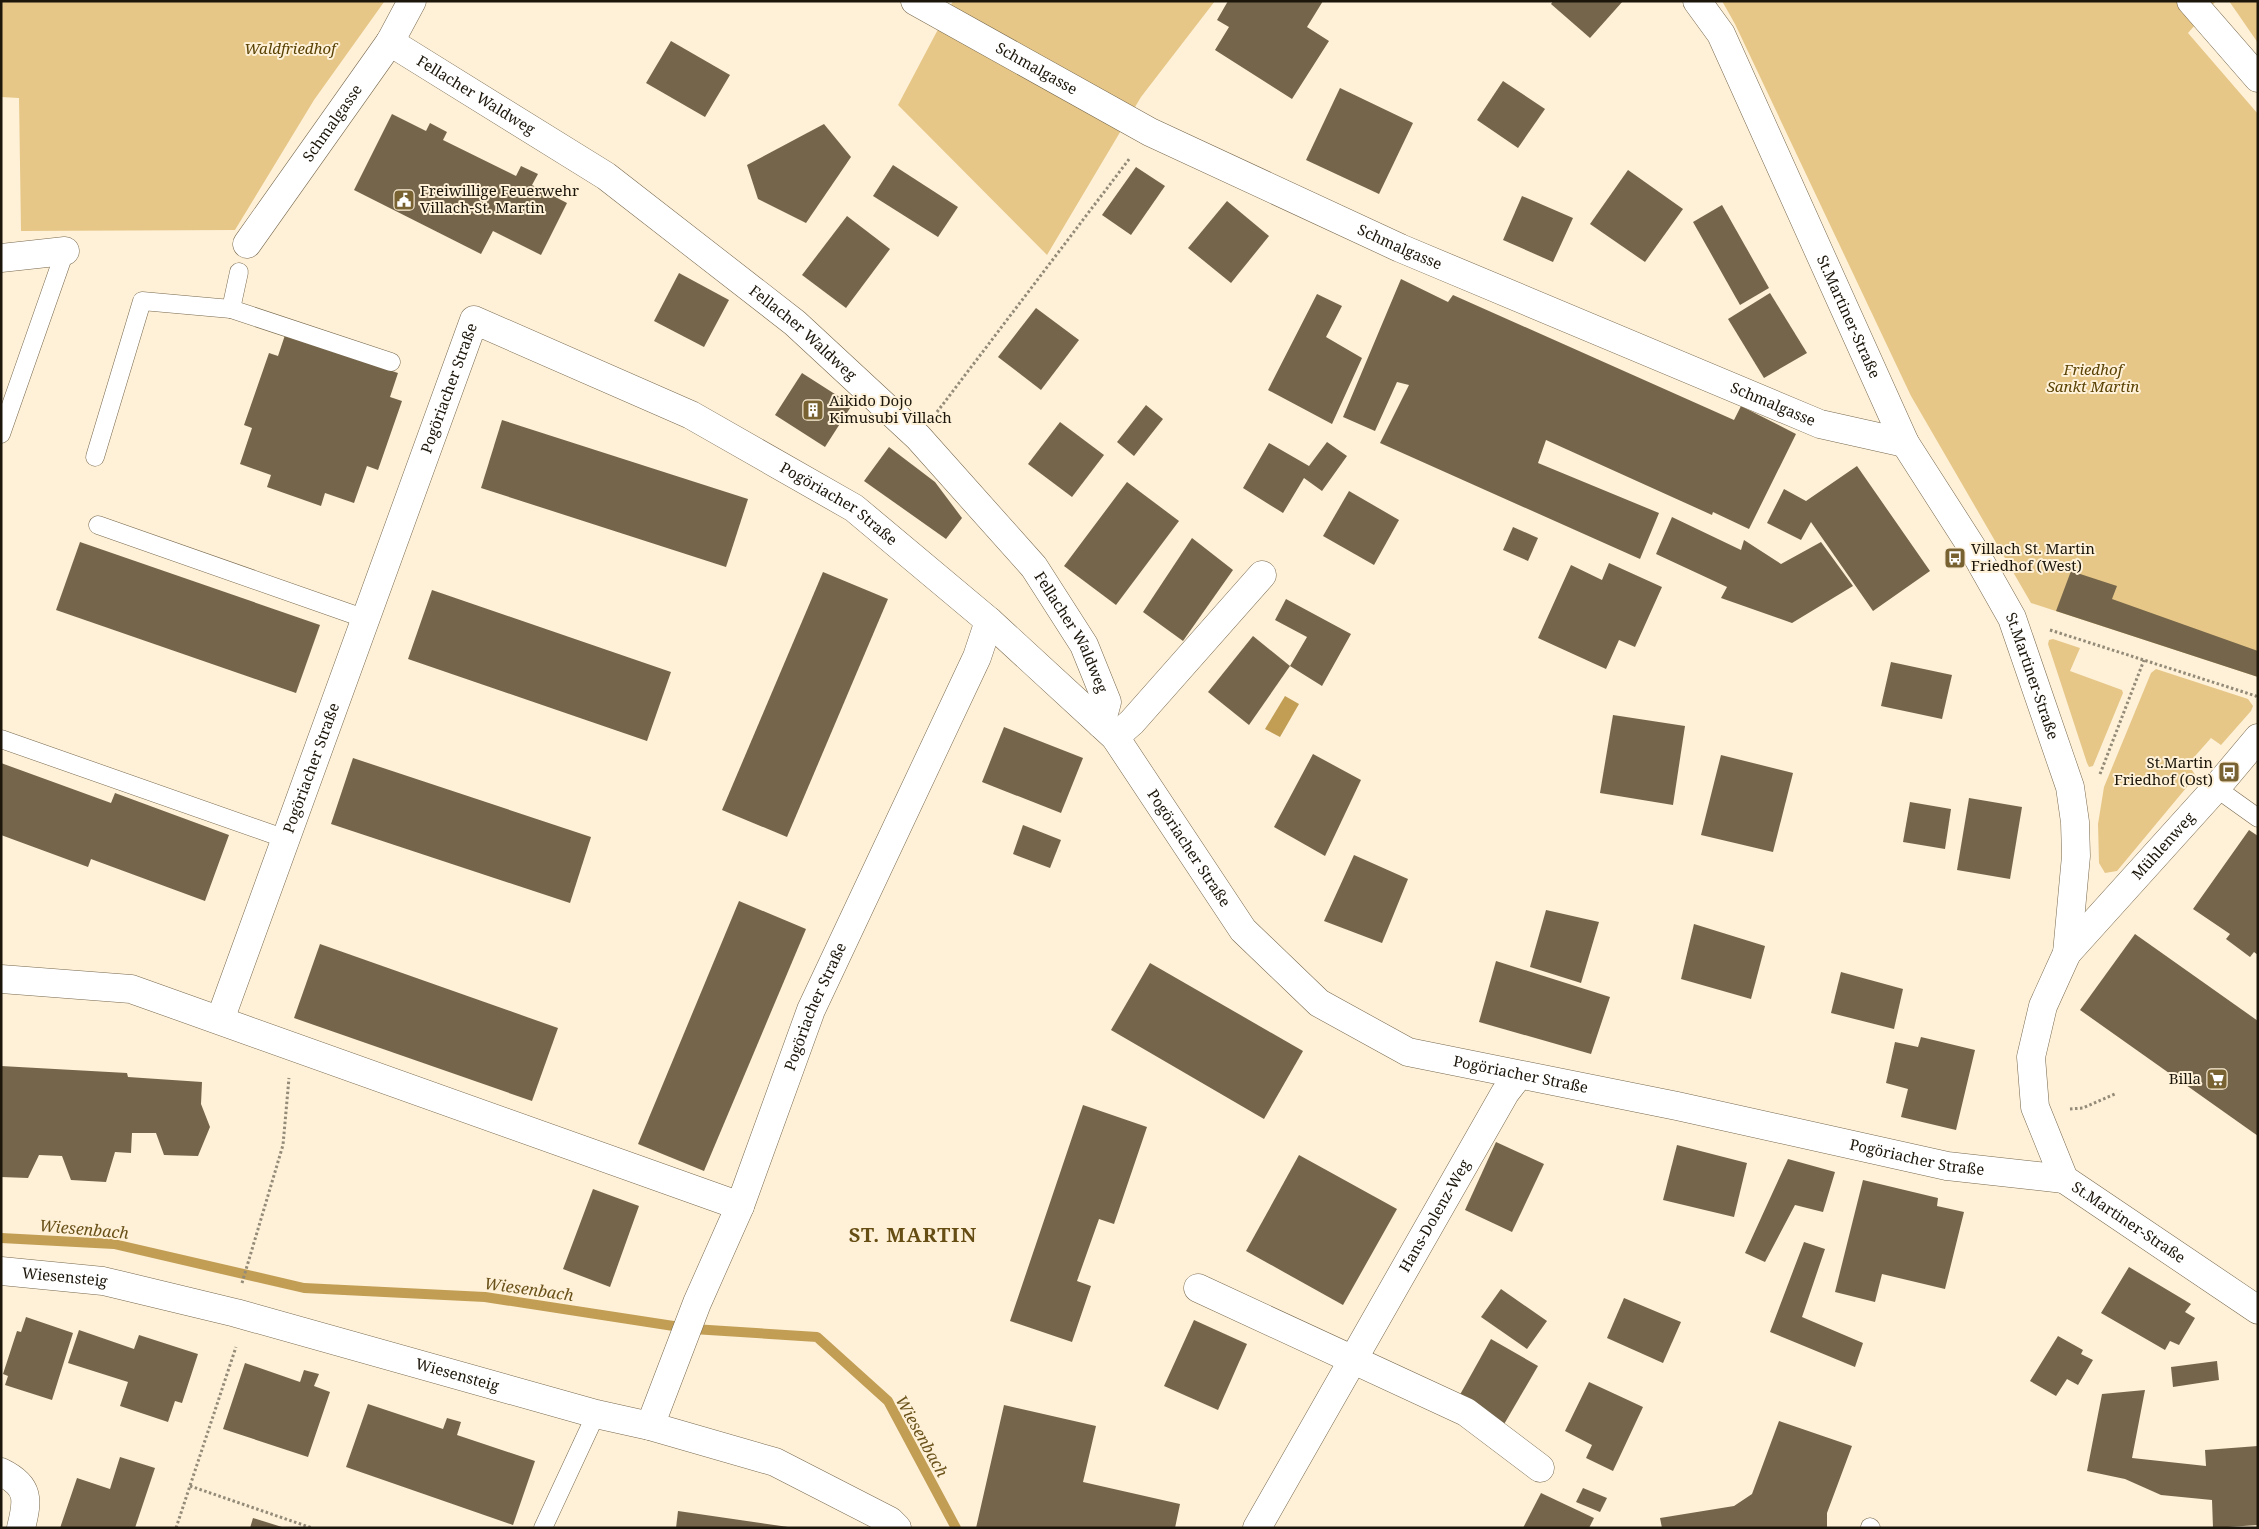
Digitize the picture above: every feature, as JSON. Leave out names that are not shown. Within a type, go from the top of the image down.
[{"type":"street","name":"Schmalgasse","points":[[247,244],[390,42],[412,1]]},
{"type":"street","name":"Schmalgasse","points":[[915,1],[1150,132],[1400,248],[1820,424],[1905,443]]},
{"type":"street","name":"St.Martiner-Straße","points":[[1697,1],[1721,34],[1905,443],[1973,549],[2012,618],[2070,787],[2075,822],[2076,856],[2067,953],[2043,1006],[2031,1057],[2035,1107],[2064,1178],[2258,1310]]},
{"type":"street","points":[[2191,1],[2258,78]]},
{"type":"street","name":"Fellacher Waldweg","points":[[390,42],[606,176],[795,323],[918,436],[1039,574],[1084,645],[1107,702],[1108,730]]},
{"type":"street","points":[[1,258],[65,251]]},
{"type":"street","name":"Pogöriacher Straße","points":[[220,1020],[474,320],[691,415],[854,508],[989,621],[1108,730],[1243,930],[1318,1003],[1408,1052],[1677,1106],[1947,1166],[2064,1178]]},
{"type":"street","points":[[1108,730],[1132,722],[1262,575]]},
{"type":"street","name":"Pogöriacher Straße","points":[[650,1426],[697,1303],[740,1206],[811,1010],[977,657],[989,621]]},
{"type":"street","name":"Mühlenweg","points":[[2067,953],[2216,788],[2258,738]]},
{"type":"street","points":[[1,979],[131,989],[740,1206]]},
{"type":"street","name":"Hans-Dolenz-Weg","points":[[1257,1528],[1505,1093],[1519,1075]]},
{"type":"street","name":"Wiesensteig","points":[[1,1271],[103,1281],[247,1316],[596,1414],[650,1426],[775,1462],[890,1521],[896,1528]]},
{"type":"street","points":[[1198,1288],[1466,1412],[1540,1468]]},
{"type":"street","points":[[1,1472],[17,1480],[27,1502],[21,1528]]},
{"type":"lane","points":[[1,434],[65,251]]},
{"type":"lane","points":[[231,309],[239,272]]},
{"type":"lane","points":[[95,457],[142,301],[231,309],[391,362]]},
{"type":"lane","points":[[98,525],[366,619]]},
{"type":"lane","points":[[1,739],[286,839]]},
{"type":"lane","points":[[2216,788],[2258,818]]},
{"type":"lane","points":[[543,1528],[596,1414]]},
{"type":"path","points":[[918,436],[1150,132]]},
{"type":"path","points":[[2012,618],[2258,698]]},
{"type":"path","points":[[2099,775],[2144,660]]},
{"type":"path","points":[[241,1285],[283,1145],[292,1046]]},
{"type":"path","points":[[2083,1108],[2115,1094]]},
{"type":"path","points":[[176,1528],[247,1316]]},
{"type":"path","points":[[190,1486],[312,1528]]},
{"type":"green space","name":"Waldfriedhof","points":[[1,1],[384,2],[314,100],[235,230],[21,231],[19,98],[1,97]]},
{"type":"green space","points":[[953,1],[1215,1],[1141,97],[1047,255],[898,105]]},
{"type":"green space","name":"Friedhof Sankt Martin","points":[[1722,1],[2216,1],[2188,33],[2258,114],[2258,677],[2031,603],[1911,396],[1735,24]]},
{"type":"green space","points":[[2229,1],[2258,1],[2258,43]]},
{"type":"green space","points":[[2053,639],[2080,648],[2070,671],[2122,690],[2123,693],[2093,766],[2089,767],[2087,763],[2048,644],[2049,640]]},
{"type":"green space","points":[[2156,669],[2248,699],[2253,706],[2251,711],[2221,745],[2211,738],[2188,764],[2196,776],[2117,871],[2105,873],[2099,863],[2098,824],[2104,787],[2151,673]]},
{"type":"shaded area","points":[[1285,696],[1299,704],[1280,737],[1265,729]]},
{"type":"building","points":[[1228,1],[1323,1],[1307,27],[1329,41],[1292,99],[1215,50],[1229,27],[1217,20]]},
{"type":"building","points":[[1553,1],[1623,1],[1590,38],[1551,4]]},
{"type":"building","points":[[671,41],[730,75],[705,117],[646,83]]},
{"type":"building","points":[[1503,81],[1545,109],[1518,148],[1477,120]]},
{"type":"building","points":[[1340,88],[1413,123],[1379,194],[1306,160]]},
{"type":"building","points":[[392,114],[426,131],[430,123],[447,132],[443,140],[516,176],[521,166],[538,174],[532,185],[567,203],[541,255],[493,231],[481,254],[354,190]]},
{"type":"building","points":[[824,124],[851,157],[806,223],[758,199],[747,165]]},
{"type":"building","points":[[893,165],[958,207],[938,237],[873,196]]},
{"type":"building","points":[[1136,167],[1165,186],[1131,235],[1102,215]]},
{"type":"building","points":[[1628,170],[1683,209],[1645,262],[1590,224]]},
{"type":"building","points":[[1522,196],[1573,218],[1553,262],[1503,240]]},
{"type":"building","points":[[1227,201],[1269,236],[1231,283],[1188,248]]},
{"type":"building","points":[[1722,205],[1769,288],[1740,305],[1693,222]]},
{"type":"building","points":[[847,216],[890,249],[846,308],[802,275]]},
{"type":"building","points":[[679,273],[729,300],[704,347],[654,321]]},
{"type":"building","points":[[1401,279],[1448,302],[1453,295],[1734,420],[1741,406],[1796,434],[1749,529],[1713,512],[1712,515],[1546,440],[1538,463],[1659,513],[1640,559],[1380,443],[1409,385],[1397,382],[1375,431],[1343,417]]},
{"type":"building","points":[[1770,293],[1807,353],[1764,378],[1728,319]]},
{"type":"building","points":[[1317,294],[1342,306],[1326,337],[1362,358],[1332,424],[1268,390]]},
{"type":"building","points":[[1036,308],[1079,340],[1041,390],[998,357]]},
{"type":"building","points":[[285,335],[398,373],[390,397],[402,401],[378,470],[367,466],[354,503],[325,493],[321,506],[267,487],[271,475],[240,464],[252,428],[244,425],[269,353],[278,356]]},
{"type":"building","name":"Aikido Dojo Kimusubi Villach","points":[[802,373],[852,405],[825,447],[775,415]]},
{"type":"building","points":[[1146,405],[1163,419],[1134,456],[1117,442]]},
{"type":"building","points":[[502,420],[748,499],[726,567],[481,488]]},
{"type":"building","points":[[1060,422],[1104,455],[1072,497],[1028,464]]},
{"type":"building","points":[[1327,442],[1347,456],[1322,491],[1304,478],[1283,513],[1243,488],[1269,443],[1309,466]]},
{"type":"building","points":[[889,447],[935,482],[962,518],[946,539],[864,481]]},
{"type":"building","points":[[1857,466],[1930,571],[1873,611],[1811,522],[1801,540],[1767,523],[1784,489],[1806,501]]},
{"type":"building","points":[[1127,482],[1179,521],[1116,605],[1064,566]]},
{"type":"building","points":[[1349,491],[1399,520],[1374,565],[1323,536]]},
{"type":"building","points":[[1672,517],[1741,550],[1744,540],[1781,564],[1821,542],[1853,586],[1792,623],[1721,598],[1727,587],[1656,554]]},
{"type":"building","points":[[1513,527],[1538,538],[1528,561],[1503,550]]},
{"type":"building","points":[[1192,538],[1233,570],[1183,641],[1143,612]]},
{"type":"building","points":[[80,542],[320,625],[296,693],[56,610]]},
{"type":"building","points":[[1609,563],[1662,587],[1635,647],[1619,640],[1606,669],[1538,638],[1571,565],[1602,580]]},
{"type":"building","points":[[2071,571],[2117,586],[2112,599],[2258,651],[2258,677],[2056,611]]},
{"type":"building","points":[[823,572],[888,599],[787,837],[722,810]]},
{"type":"building","points":[[432,590],[671,672],[647,741],[408,659]]},
{"type":"building","points":[[1286,599],[1351,634],[1322,686],[1290,666],[1307,637],[1275,620]]},
{"type":"building","points":[[1253,636],[1290,666],[1249,725],[1208,692]]},
{"type":"building","points":[[1891,662],[1952,675],[1942,719],[1881,706]]},
{"type":"building","points":[[1613,715],[1685,726],[1673,805],[1600,793]]},
{"type":"building","points":[[1004,727],[1083,758],[1061,813],[982,782]]},
{"type":"building","points":[[1313,754],[1361,780],[1325,856],[1274,827]]},
{"type":"building","points":[[1721,755],[1793,773],[1773,852],[1701,835]]},
{"type":"building","points":[[353,758],[591,837],[570,903],[331,824]]},
{"type":"building","points":[[1,763],[111,803],[115,793],[229,835],[205,901],[91,859],[88,867],[1,835]]},
{"type":"building","points":[[1969,798],[2022,807],[2010,879],[1957,870]]},
{"type":"building","points":[[1910,802],[1951,809],[1945,849],[1903,842]]},
{"type":"building","points":[[1023,825],[1061,840],[1050,868],[1013,854]]},
{"type":"building","points":[[2249,830],[2258,836],[2258,955],[2254,952],[2250,957],[2226,939],[2230,934],[2193,909]]},
{"type":"building","points":[[1354,855],[1408,879],[1382,943],[1324,921]]},
{"type":"building","points":[[739,901],[806,929],[704,1171],[638,1144]]},
{"type":"building","points":[[1546,910],[1599,922],[1581,983],[1530,967]]},
{"type":"building","points":[[1694,924],[1765,946],[1751,999],[1681,979]]},
{"type":"building","name":"Billa","points":[[2135,934],[2258,1021],[2258,1136],[2080,1010]]},
{"type":"building","points":[[320,944],[558,1028],[532,1101],[294,1018]]},
{"type":"building","points":[[1496,961],[1610,997],[1591,1054],[1479,1022]]},
{"type":"building","points":[[1150,963],[1303,1051],[1264,1119],[1111,1030]]},
{"type":"building","points":[[1841,972],[1903,989],[1894,1029],[1831,1013]]},
{"type":"building","points":[[1921,1037],[1975,1050],[1956,1130],[1901,1117],[1908,1089],[1886,1083],[1895,1042],[1918,1047]]},
{"type":"building","points":[[1,1066],[127,1073],[128,1077],[202,1082],[201,1104],[210,1127],[198,1156],[164,1155],[156,1133],[132,1133],[131,1153],[115,1152],[106,1182],[71,1180],[62,1156],[39,1155],[28,1178],[1,1177]]},
{"type":"building","points":[[1083,1105],[1147,1127],[1114,1224],[1099,1219],[1077,1281],[1091,1286],[1072,1342],[1010,1321]]},
{"type":"building","points":[[1496,1142],[1544,1164],[1512,1232],[1465,1210]]},
{"type":"building","points":[[1677,1145],[1747,1163],[1734,1217],[1663,1200]]},
{"type":"building","points":[[1299,1155],[1397,1209],[1343,1305],[1246,1251]]},
{"type":"building","points":[[1788,1159],[1835,1172],[1823,1212],[1795,1205],[1765,1262],[1745,1253]]},
{"type":"building","points":[[1863,1180],[1938,1198],[1937,1206],[1964,1212],[1945,1289],[1882,1274],[1875,1302],[1835,1292]]},
{"type":"building","points":[[593,1189],[639,1206],[610,1287],[563,1269]]},
{"type":"building","points":[[1804,1242],[1825,1249],[1802,1317],[1863,1343],[1855,1367],[1770,1332]]},
{"type":"building","points":[[2129,1267],[2191,1304],[2185,1312],[2195,1318],[2179,1345],[2170,1341],[2165,1350],[2101,1313]]},
{"type":"building","points":[[1501,1289],[1547,1321],[1527,1349],[1481,1317]]},
{"type":"building","points":[[1624,1298],[1681,1322],[1663,1363],[1607,1338]]},
{"type":"building","points":[[26,1317],[73,1333],[52,1400],[5,1385],[8,1376],[3,1374],[17,1331],[21,1332]]},
{"type":"building","points":[[1194,1320],[1247,1344],[1218,1410],[1164,1386]]},
{"type":"building","points":[[79,1330],[134,1349],[139,1335],[198,1354],[182,1403],[175,1401],[168,1422],[120,1406],[128,1382],[68,1363]]},
{"type":"building","points":[[2058,1336],[2083,1350],[2081,1354],[2093,1360],[2078,1385],[2067,1379],[2056,1396],[2030,1381]]},
{"type":"building","points":[[1491,1339],[1538,1366],[1503,1426],[1457,1400]]},
{"type":"building","points":[[2217,1361],[2219,1380],[2173,1387],[2171,1367]]},
{"type":"building","points":[[245,1363],[300,1382],[304,1370],[319,1374],[314,1386],[330,1392],[308,1457],[223,1429]]},
{"type":"building","points":[[1589,1382],[1643,1407],[1613,1471],[1586,1458],[1592,1445],[1565,1431]]},
{"type":"building","points":[[2145,1390],[2132,1458],[2206,1466],[2205,1450],[2258,1446],[2258,1525],[2213,1528],[2212,1500],[2161,1495],[2125,1479],[2087,1471],[2102,1394]]},
{"type":"building","points":[[368,1404],[443,1429],[447,1418],[461,1422],[457,1435],[535,1461],[513,1525],[346,1467]]},
{"type":"building","points":[[1004,1405],[1096,1426],[1083,1482],[1180,1504],[1175,1528],[976,1528]]},
{"type":"building","points":[[1779,1421],[1852,1446],[1827,1513],[1827,1528],[1662,1528],[1660,1518],[1734,1506],[1752,1494]]},
{"type":"building","points":[[120,1457],[155,1468],[135,1528],[60,1528],[77,1478],[110,1489]]},
{"type":"building","points":[[1583,1488],[1607,1498],[1600,1512],[1576,1502]]},
{"type":"building","points":[[1541,1493],[1594,1518],[1589,1528],[1523,1528]]},
{"type":"building","points":[[678,1511],[788,1527],[788,1528],[676,1528]]},
{"type":"building","points":[[253,1518],[282,1527],[282,1528],[250,1528]]},
{"type":"waterway","name":"Wiesenbach","points":[[1,1238],[114,1244],[304,1288],[485,1297],[693,1329],[817,1337],[888,1401],[956,1528]]},
{"type":"place","name":"Freiwillige Feuerwehr Villach-St. Martin","points":[[404,200]]},
{"type":"place","name":"Aikido Dojo Kimusubi Villach","points":[[813,410]]},
{"type":"place","name":"Villach St. Martin Friedhof (West)","points":[[1955,558]]},
{"type":"place","name":"St.Martin Friedhof (Ost)","points":[[2229,772]]},
{"type":"place","name":"Billa","points":[[2217,1079]]},
{"type":"district","name":"ST. MARTIN","points":[[913,1235]]}]
